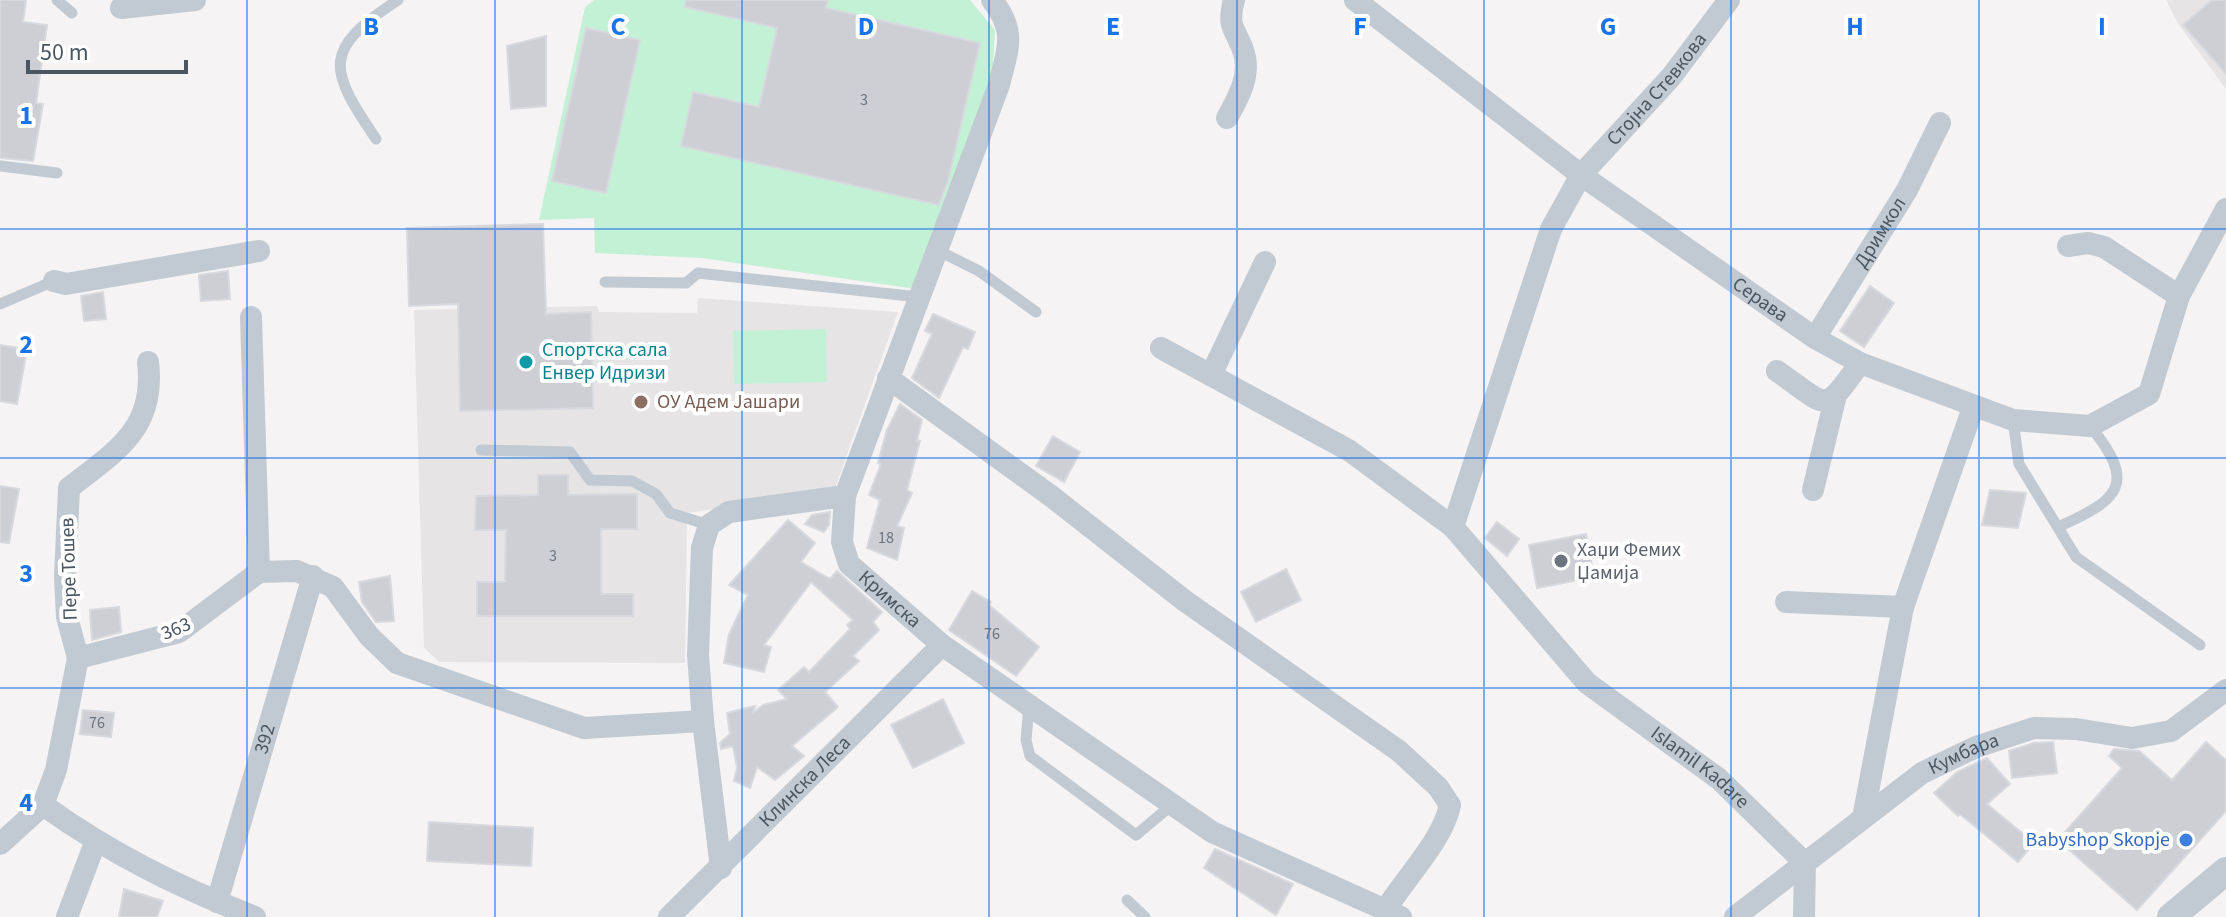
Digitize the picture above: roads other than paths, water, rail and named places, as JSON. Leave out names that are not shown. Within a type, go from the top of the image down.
[{"type":"street","points":[[124,4],[195,0]]},
{"type":"street","name":"Кримска","points":[[992,0],[1004,17],[1011,36],[999,85],[845,496],[842,542],[849,564],[942,645],[1212,832],[1382,912]]},
{"type":"street","points":[[1227,118],[1239,97],[1246,75],[1244,52],[1231,30],[1234,0]]},
{"type":"street","name":"Серава","points":[[1355,0],[1581,175],[1815,338],[1860,363],[1973,408],[2013,420],[2090,426]]},
{"type":"street","name":"Стојна Стевкова","points":[[1453,527],[1551,229],[1581,175],[1671,77],[1729,0]]},
{"type":"street","name":"Дримкол","points":[[1815,338],[1907,190],[1940,123]]},
{"type":"street","points":[[2090,426],[2149,394],[2179,296],[2226,209]]},
{"type":"street","points":[[2068,246],[2088,243],[2104,247],[2179,296]]},
{"type":"street","points":[[54,281],[66,284],[259,251]]},
{"type":"street","points":[[1211,375],[1265,262]]},
{"type":"street","points":[[251,317],[259,572],[297,571],[333,587],[383,651],[397,663],[584,728],[703,721]]},
{"type":"street","name":"Islamil Kadare","points":[[1161,348],[1350,451],[1453,527],[1587,683],[1719,779],[1805,863]]},
{"type":"street","name":"Пере Тошев","points":[[43,805],[56,770],[78,658],[67,617],[69,488],[133,436],[151,389],[148,362]]},
{"type":"street","points":[[1813,490],[1835,399],[1860,363]]},
{"type":"street","points":[[1777,371],[1817,399],[1835,399]]},
{"type":"street","points":[[888,378],[1051,496],[1185,601],[1399,751],[1438,787],[1450,805],[1445,827],[1382,912]]},
{"type":"street","points":[[1863,818],[1903,607],[1973,408]]},
{"type":"street","points":[[721,868],[698,655],[702,548],[709,525],[729,512],[845,496]]},
{"type":"street","name":"363","points":[[78,658],[179,632],[259,572]]},
{"type":"street","name":"392","points":[[217,902],[313,576]]},
{"type":"street","points":[[1786,602],[1903,607]]},
{"type":"street","name":"Клинска Леса","points":[[669,917],[942,645]]},
{"type":"street","name":"Кумбара","points":[[1735,917],[1922,773],[1976,747],[2034,728],[2076,729],[2132,738],[2171,731],[2226,690]]},
{"type":"street","points":[[0,844],[43,805],[95,843],[160,878],[255,917]]},
{"type":"street","points":[[67,917],[95,843]]},
{"type":"street","points":[[1804,917],[1805,863]]},
{"type":"street","points":[[2171,917],[2226,871]]},
{"type":"street","points":[[2199,917],[2226,897]]},
{"type":"lane","points":[[57,0],[72,13]]},
{"type":"lane","points":[[376,139],[349,98],[339,74],[347,42],[354,33],[398,0]]},
{"type":"lane","points":[[1,166],[57,173]]},
{"type":"lane","points":[[937,250],[979,271],[1036,312]]},
{"type":"lane","points":[[605,282],[686,283],[698,273],[919,297]]},
{"type":"lane","points":[[0,304],[54,281]]},
{"type":"lane","points":[[2013,420],[2019,464],[2076,557],[2200,645]]},
{"type":"lane","points":[[2058,527],[2096,511],[2116,491],[2118,473],[2110,451],[2090,426]]},
{"type":"lane","points":[[481,450],[570,452],[590,480],[632,481],[656,494],[670,513],[709,525]]},
{"type":"lane","points":[[1029,705],[1026,740],[1030,756],[1136,835],[1173,804]]},
{"type":"lane","points":[[1127,900],[1145,917]]},
{"type":"place","name":"Спортска сала Енвер Идризи","points":[[526,362]]},
{"type":"place","name":"ОУ Адем Јашари","points":[[641,402]]},
{"type":"place","name":"Хаџи Фемих Џамија","points":[[1561,561]]},
{"type":"place","name":"Babyshop Skopje","points":[[2186,840]]}]
